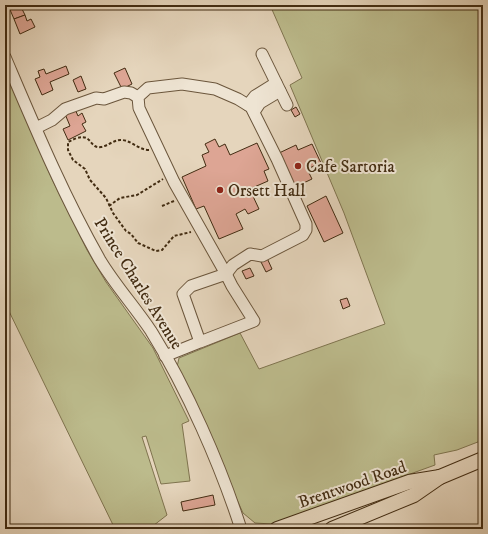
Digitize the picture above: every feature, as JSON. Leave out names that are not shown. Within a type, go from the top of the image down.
[{"type":"main road","name":"Brentwood Road","points":[[332,529],[414,495],[440,477],[483,459]]},
{"type":"main road","name":"Brentwood Road","points":[[277,529],[409,482],[440,477]]},
{"type":"street","points":[[262,54],[287,105]]},
{"type":"street","name":"Prince Charles Avenue","points":[[5,57],[75,212],[101,261],[150,330],[165,356],[210,450],[231,499],[241,529]]},
{"type":"street","points":[[138,96],[148,88],[182,84],[215,89],[238,99],[251,109],[303,215],[306,230],[302,235],[262,256],[250,254],[233,265],[226,274],[191,286],[183,294],[200,342]]},
{"type":"street","points":[[251,109],[278,87]]},
{"type":"street","points":[[36,128],[52,120],[65,109],[96,98],[104,99],[124,92],[138,96]]},
{"type":"street","points":[[138,96],[139,108],[170,174],[200,230],[254,321],[165,356]]},
{"type":"path","points":[[160,150],[145,150],[123,140],[100,147],[95,145],[88,137],[83,136],[68,142],[68,150],[73,160],[85,169],[90,180],[106,198],[109,206],[126,231],[132,234],[138,242],[146,245],[152,251],[162,250],[174,236],[200,230]]},
{"type":"path","points":[[109,206],[120,198],[137,195],[170,174]]},
{"type":"shaded area","points":[[270,5],[483,5],[483,440],[457,450],[434,455],[435,465],[272,524],[255,523],[243,513],[177,367],[179,358],[240,333],[259,369],[385,324],[344,213],[290,85],[302,78]]},
{"type":"shaded area","points":[[5,72],[52,179],[87,250],[106,282],[153,348],[189,421],[182,424],[190,481],[161,484],[146,436],[142,437],[167,515],[149,529],[115,529],[5,303]]},
{"type":"building","points":[[8,5],[27,5],[21,7],[25,15],[14,19]]},
{"type":"building","points":[[25,15],[27,21],[31,19],[35,27],[20,34],[14,19]]},
{"type":"building","points":[[66,66],[69,74],[50,82],[53,90],[42,95],[35,79],[40,77],[38,71],[44,69],[46,74]]},
{"type":"building","points":[[125,68],[132,84],[122,89],[114,73]]},
{"type":"building","points":[[81,76],[86,89],[78,92],[73,80]]},
{"type":"building","points":[[296,107],[300,114],[295,117],[291,110]]},
{"type":"building","points":[[75,109],[78,116],[82,113],[86,122],[82,124],[86,131],[68,140],[63,129],[70,126],[65,114]]},
{"type":"building","name":"Orsett Hall","points":[[215,139],[219,147],[225,144],[230,155],[257,143],[269,169],[264,171],[268,181],[252,188],[253,191],[251,192],[259,209],[248,214],[245,209],[236,214],[243,229],[219,239],[204,206],[196,209],[182,177],[206,166],[202,155],[209,152],[205,144]]},
{"type":"building","name":"Cafe Sartoria","points":[[312,144],[321,163],[307,169],[312,179],[293,188],[277,154],[296,145],[298,150]]},
{"type":"building","points":[[326,196],[343,233],[324,242],[307,206]]},
{"type":"building","points":[[267,258],[272,269],[266,272],[261,262]]},
{"type":"building","points":[[250,268],[254,276],[246,279],[242,271]]},
{"type":"building","points":[[347,298],[350,306],[343,309],[340,300]]},
{"type":"building","points":[[213,495],[215,505],[183,511],[181,502]]},
{"type":"place","name":"Cafe Sartoria","points":[[298,166]]},
{"type":"place","name":"Orsett Hall","points":[[220,190]]}]
